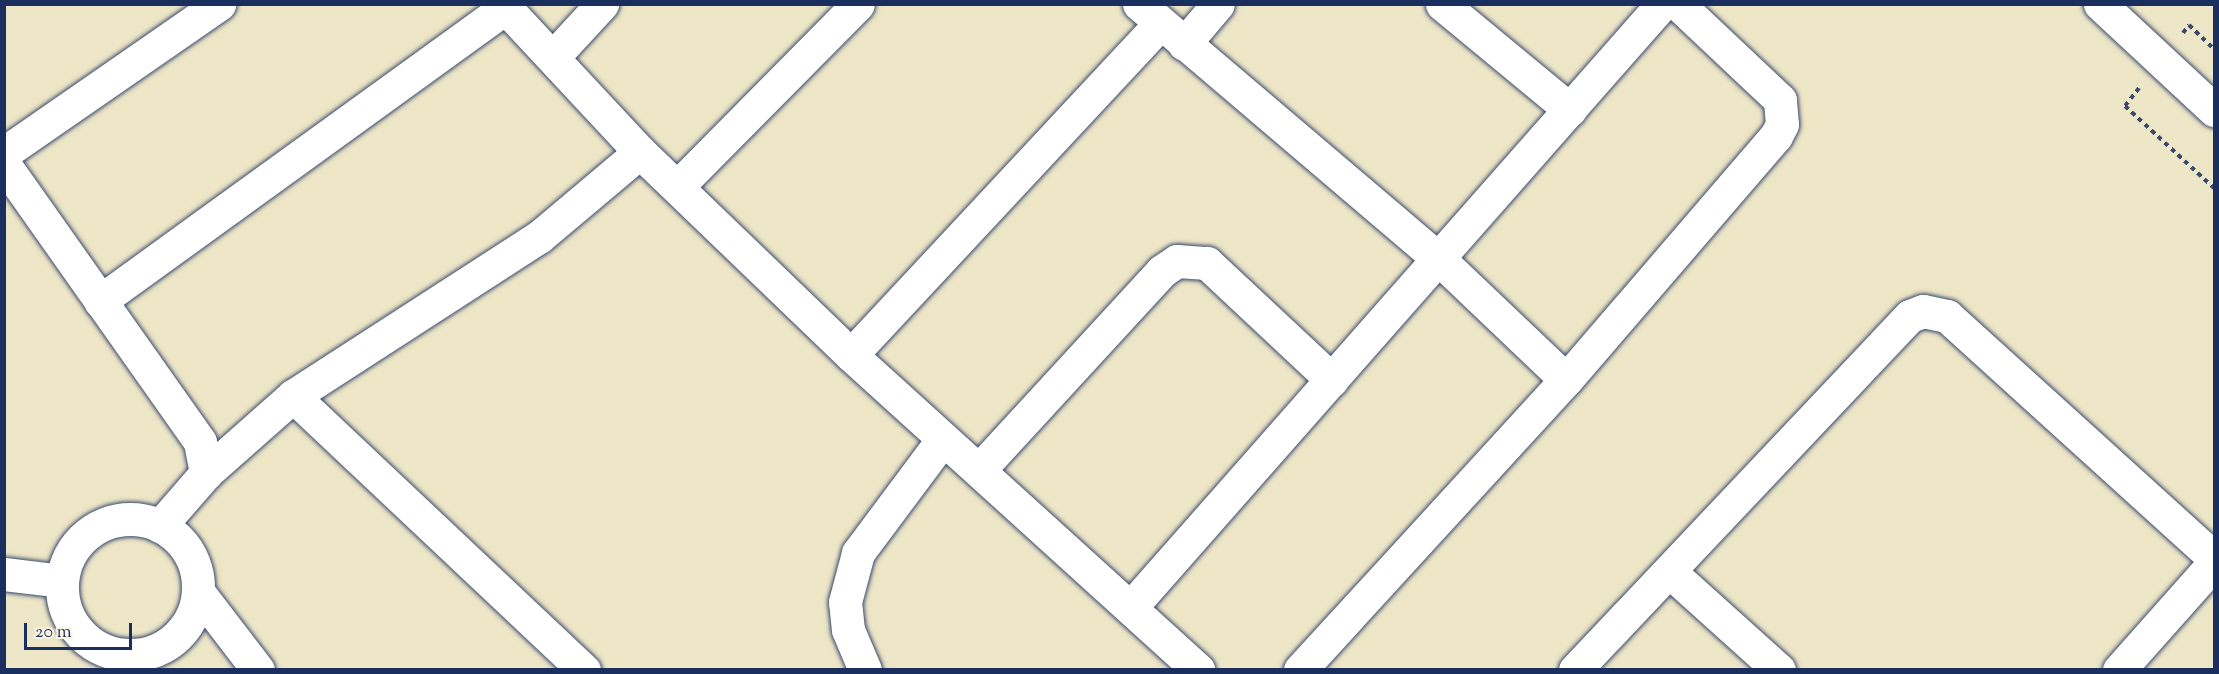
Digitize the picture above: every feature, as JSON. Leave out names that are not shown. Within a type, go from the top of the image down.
[{"type":"street","points":[[4,153],[219,4]]},
{"type":"street","points":[[554,56],[602,4]]},
{"type":"street","points":[[677,187],[858,4]]},
{"type":"street","points":[[851,354],[1161,24],[1218,4]]},
{"type":"street","points":[[1442,4],[1570,110]]},
{"type":"street","points":[[1131,607],[1662,4]]},
{"type":"street","points":[[1300,669],[1566,380],[1782,124],[1780,100],[1678,4]]},
{"type":"street","points":[[2100,4],[2214,110]]},
{"type":"street","points":[[100,301],[503,6],[554,56],[640,153],[851,354],[1198,669]]},
{"type":"street","points":[[1161,24],[1439,259],[1566,380]]},
{"type":"street","points":[[160,526],[206,473],[293,396],[539,237],[640,153]]},
{"type":"street","points":[[4,164],[200,442],[206,473]]},
{"type":"street","points":[[979,470],[1162,271],[1177,261],[1207,264],[1332,380]]},
{"type":"street","points":[[1575,669],[1910,316],[1923,310],[1947,316],[2214,558]]},
{"type":"street","points":[[293,396],[584,669]]},
{"type":"street","points":[[866,669],[848,630],[845,602],[858,553],[943,439]]},
{"type":"street","points":[[199,593],[182,632],[146,654],[125,662],[104,650],[72,622],[62,581],[80,541],[97,528],[139,519],[160,526],[190,554],[199,593],[258,669]]},
{"type":"street","points":[[2119,669],[2214,564]]},
{"type":"street","points":[[1669,571],[1779,669]]},
{"type":"street","points":[[4,574],[62,581]]}]
